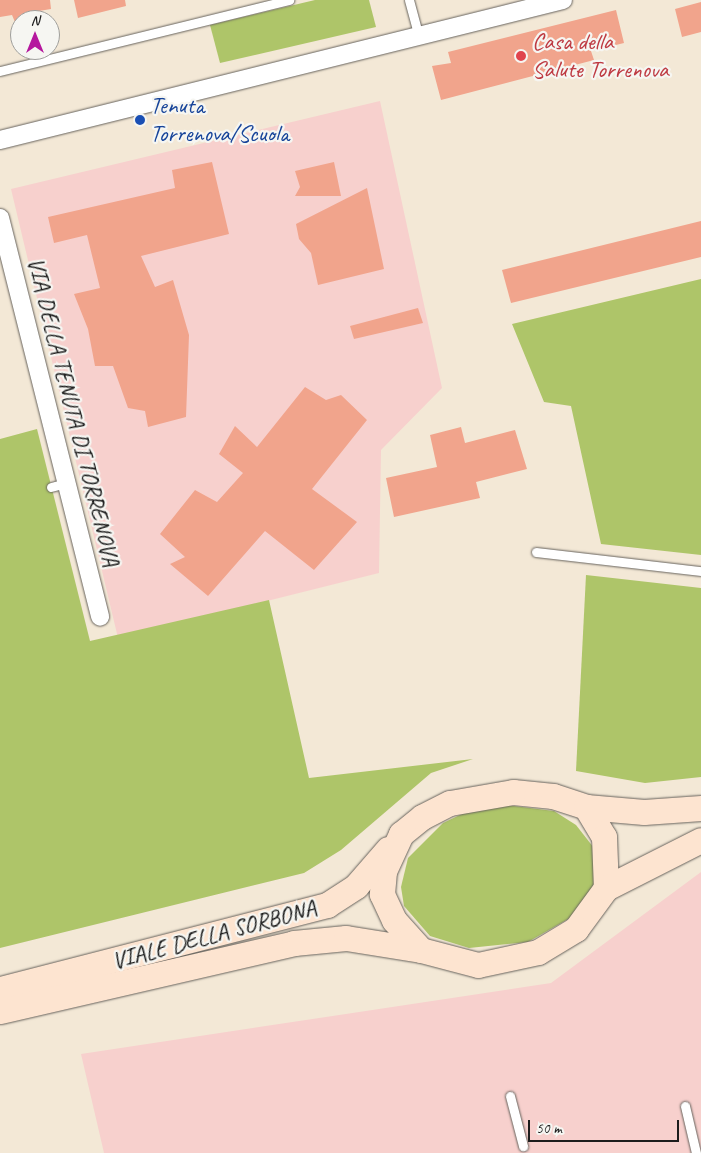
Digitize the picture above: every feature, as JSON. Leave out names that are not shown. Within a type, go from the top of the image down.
[{"type":"street","points":[[0,140],[563,0]]},
{"type":"street","name":"VIA DELLA TENUTA DI TORRENOVA","points":[[0,218],[59,485],[100,617]]},
{"type":"street","name":"VIALE DELLA SORBONA","points":[[0,989],[327,905],[356,886],[401,834],[433,811],[483,794],[533,792],[586,807]]},
{"type":"street","points":[[586,807],[644,812],[701,808]]},
{"type":"street","points":[[586,807],[604,838],[606,888],[701,840]]},
{"type":"street","points":[[401,834],[384,871],[382,894],[394,920],[421,950]]},
{"type":"street","name":"VIALE DELLA SORBONA","points":[[0,1011],[300,942],[346,938],[421,950],[478,965],[538,952],[576,929],[606,888]]},
{"type":"lane","points":[[0,71],[289,0]]},
{"type":"lane","points":[[409,0],[419,37]]},
{"type":"lane","points":[[536,552],[701,571]]},
{"type":"lane","points":[[510,1096],[523,1146]]},
{"type":"lane","points":[[686,1106],[696,1153]]},
{"type":"shaded area","points":[[380,101],[442,388],[381,450],[379,573],[118,638],[11,189]]},
{"type":"shaded area","points":[[701,872],[701,1153],[104,1153],[81,1054],[551,983]]},
{"type":"green space","points":[[315,0],[369,0],[376,27],[220,63],[210,25]]},
{"type":"green space","points":[[701,279],[701,555],[601,544],[571,406],[544,402],[512,324]]},
{"type":"green space","points":[[37,429],[90,641],[269,600],[309,778],[473,759],[431,773],[341,850],[304,873],[0,948],[0,439]]},
{"type":"green space","points":[[586,575],[701,588],[701,777],[645,783],[576,771]]},
{"type":"green space","points":[[505,805],[554,811],[576,825],[594,848],[596,885],[570,918],[528,942],[469,948],[430,936],[404,906],[401,887],[408,858],[443,823],[464,813]]},
{"type":"building","points":[[0,0],[50,0],[51,9],[10,10],[10,15],[0,17]]},
{"type":"building","points":[[74,0],[125,0],[126,6],[78,18]]},
{"type":"building","points":[[701,2],[701,32],[682,37],[675,9]]},
{"type":"building","name":"Casa della Salute Torrenova","points":[[616,10],[624,43],[591,51],[594,60],[441,100],[432,66],[451,63],[448,52]]},
{"type":"building","points":[[212,162],[229,234],[141,256],[155,287],[173,280],[189,335],[186,417],[148,427],[145,411],[128,408],[113,366],[95,366],[88,329],[74,294],[100,288],[87,235],[54,243],[48,217],[175,188],[172,170]]},
{"type":"building","points":[[334,162],[341,196],[295,196],[300,187],[295,171]]},
{"type":"building","points":[[367,188],[384,269],[318,285],[311,253],[299,239],[296,224]]},
{"type":"building","points":[[701,221],[701,257],[511,303],[502,270]]},
{"type":"building","points":[[418,308],[423,323],[354,339],[350,326]]},
{"type":"building","points":[[305,387],[326,400],[341,395],[367,420],[312,489],[357,522],[314,570],[265,531],[208,596],[170,564],[185,557],[160,534],[195,490],[217,502],[243,473],[219,454],[235,426],[257,447]]},
{"type":"building","points":[[461,427],[465,443],[515,430],[527,469],[476,482],[480,498],[394,517],[386,478],[437,467],[430,435]]},
{"type":"place","name":"Casa della Salute Torrenova","points":[[521,56]]},
{"type":"place","name":"Tenuta Torrenova/Scuola","points":[[140,120]]}]
